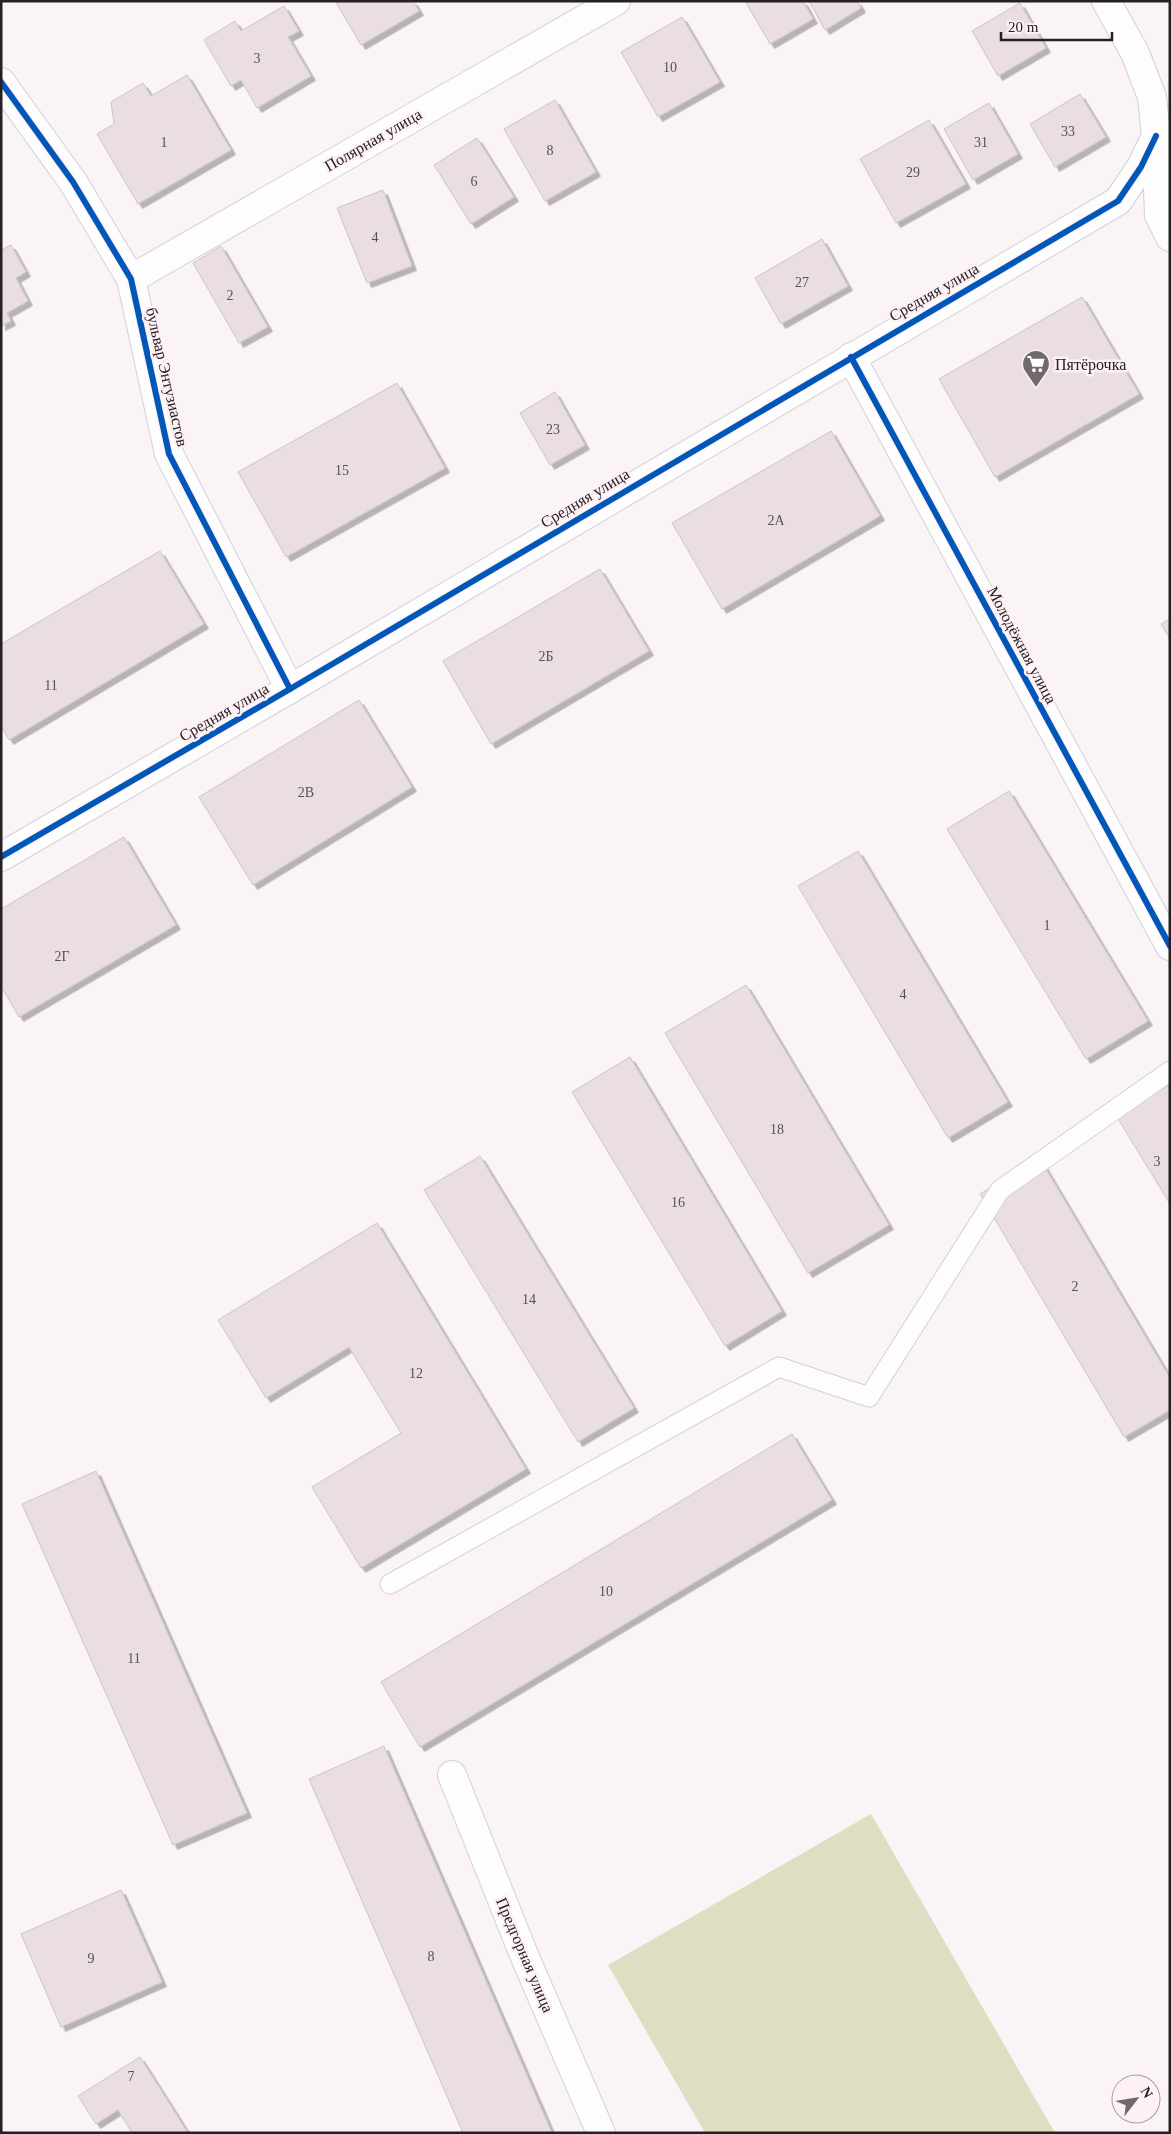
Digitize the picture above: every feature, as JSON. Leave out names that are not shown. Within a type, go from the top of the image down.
[{"type":"street","name":"Полярная улица","points":[[131,279],[616,1]]},
{"type":"street","points":[[1106,1],[1135,53],[1152,97],[1163,136],[1160,215],[1170,237]]},
{"type":"street","name":"бульвар Энтузиастов","points":[[1,82],[73,182],[131,279],[170,454],[290,689]]},
{"type":"street","name":"Средняя улица","points":[[1,857],[1118,201],[1163,136]]},
{"type":"street","name":"Молодёжная улица","points":[[851,357],[1170,946]]},
{"type":"street","name":"Предгорная улица","points":[[452,1775],[524,1955],[601,2133]]},
{"type":"lane","points":[[390,1584],[779,1367],[869,1396],[1000,1190],[1170,1071]]},
{"type":"green space","points":[[871,1814],[1055,2133],[705,2133],[608,1965]]},
{"type":"building","points":[[335,1],[413,1],[419,11],[361,45]]},
{"type":"building","points":[[745,1],[803,1],[813,19],[770,44]]},
{"type":"building","points":[[809,1],[857,1],[861,8],[825,30]]},
{"type":"building","points":[[1020,3],[1046,48],[998,76],[972,31]]},
{"type":"building","points":[[284,6],[299,31],[288,37],[311,76],[257,108],[241,80],[231,86],[204,40],[235,21],[241,31]]},
{"type":"building","points":[[682,17],[720,82],[658,117],[621,52]]},
{"type":"building","points":[[187,75],[231,150],[138,204],[97,134],[114,124],[111,102],[143,83],[151,96]]},
{"type":"building","points":[[1080,94],[1106,137],[1055,167],[1030,124]]},
{"type":"building","points":[[555,100],[596,172],[545,201],[504,129]]},
{"type":"building","points":[[989,103],[1018,154],[973,180],[944,129]]},
{"type":"building","points":[[929,120],[966,184],[896,223],[860,159]]},
{"type":"building","points":[[477,138],[514,197],[471,224],[434,165]]},
{"type":"building","points":[[383,190],[412,266],[367,283],[337,208]]},
{"type":"building","points":[[822,239],[848,286],[781,324],[755,278]]},
{"type":"building","points":[[11,245],[26,272],[16,278],[28,301],[7,313],[11,321],[1,326],[1,250]]},
{"type":"building","points":[[221,246],[268,327],[239,343],[193,263]]},
{"type":"building","points":[[1082,297],[1139,394],[995,477],[939,379]]},
{"type":"building","points":[[397,383],[445,468],[286,557],[238,472]]},
{"type":"building","points":[[555,392],[585,445],[550,465],[520,413]]},
{"type":"building","points":[[831,431],[880,516],[722,609],[672,523]]},
{"type":"building","points":[[160,551],[204,624],[9,740],[1,726],[1,644]]},
{"type":"building","points":[[600,569],[649,651],[491,744],[443,661]]},
{"type":"building","points":[[1170,619],[1170,639],[1161,624]]},
{"type":"building","points":[[359,700],[412,787],[253,885],[199,797]]},
{"type":"building","points":[[1009,791],[1148,1021],[1086,1059],[947,829]]},
{"type":"building","points":[[124,837],[176,925],[19,1017],[1,986],[1,909]]},
{"type":"building","points":[[858,851],[1008,1102],[948,1138],[798,886]]},
{"type":"building","points":[[746,985],[889,1225],[808,1273],[665,1033]]},
{"type":"building","points":[[630,1057],[782,1311],[725,1346],[572,1092]]},
{"type":"building","points":[[1170,1084],[1170,1204],[1117,1117]]},
{"type":"building","points":[[480,1156],[634,1408],[578,1442],[424,1190]]},
{"type":"building","points":[[1040,1159],[1170,1378],[1170,1410],[1124,1437],[980,1194]]},
{"type":"building","points":[[377,1223],[526,1469],[361,1568],[312,1487],[401,1433],[349,1347],[266,1398],[218,1320]]},
{"type":"building","points":[[792,1434],[832,1500],[420,1747],[381,1682]]},
{"type":"building","points":[[96,1471],[247,1813],[173,1845],[22,1504]]},
{"type":"building","points":[[384,1746],[552,2133],[463,2133],[309,1779]]},
{"type":"building","points":[[121,1890],[162,1982],[61,2027],[21,1934]]},
{"type":"building","points":[[140,2057],[188,2133],[132,2133],[118,2110],[96,2124],[78,2096]]},
{"type":"cycle path","points":[[1,82],[73,182],[131,279],[169,454],[290,689]]},
{"type":"cycle path","points":[[1,857],[1118,201],[1141,167],[1156,136]]},
{"type":"cycle path","points":[[851,357],[1170,946]]},
{"type":"place","name":"Пятёрочка","points":[[1036,388]]}]
